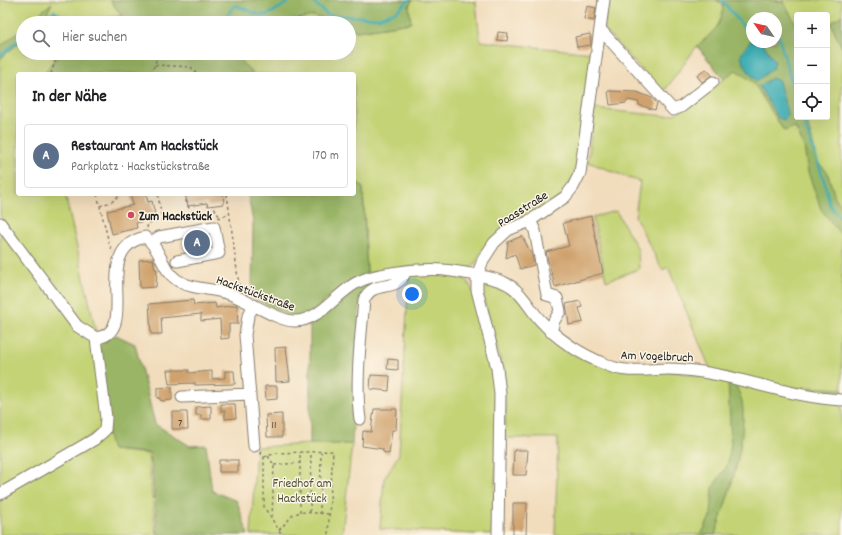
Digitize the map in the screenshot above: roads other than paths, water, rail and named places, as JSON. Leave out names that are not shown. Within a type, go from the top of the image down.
[{"type":"street","name":"Paasstraße","points":[[498,535],[500,394],[493,349],[477,290],[477,276],[483,260],[494,243],[508,230],[530,220],[564,198],[573,187],[580,174],[604,0]]},
{"type":"street","points":[[600,29],[673,110],[681,107],[713,82]]},
{"type":"street","points":[[530,220],[535,231],[547,294],[557,298],[560,311],[554,321],[551,332]]},
{"type":"street","points":[[0,223],[77,326],[96,338],[104,337],[112,330],[117,315],[116,272],[120,257],[129,244],[136,239],[149,240],[214,227],[219,254],[177,261]]},
{"type":"street","name":"Hackstückstraße","points":[[149,240],[158,250],[165,267],[178,280],[196,287],[219,290],[240,298],[286,320],[304,320],[313,317],[342,291],[365,278],[415,270],[451,270],[477,276]]},
{"type":"street","points":[[360,419],[360,353],[364,300],[367,293],[374,288],[399,283],[405,272]]},
{"type":"street","name":"Am Vogelbruch","points":[[477,276],[506,283],[518,293],[551,332],[569,346],[608,366],[620,369],[669,369],[707,372],[827,400],[842,400]]},
{"type":"street","points":[[254,305],[248,316],[245,335],[254,446]]},
{"type":"street","points":[[0,494],[95,440],[105,430],[106,418],[96,338]]},
{"type":"street","points":[[182,396],[250,394]]},
{"type":"water","points":[[746,47],[766,48],[775,62],[773,68],[757,81],[743,62],[741,56]]},
{"type":"water","points":[[772,78],[779,81],[788,116],[784,120],[778,118],[759,86]]},
{"type":"waterway","points":[[227,16],[235,5],[254,13],[264,15],[275,11],[291,0]]},
{"type":"waterway","points":[[311,0],[328,15],[345,16]]},
{"type":"waterway","points":[[356,17],[379,18],[397,11],[409,0]]},
{"type":"waterway","points":[[722,0],[746,30]]},
{"type":"waterway","points":[[48,16],[54,11],[62,16]]},
{"type":"waterway","points":[[0,56],[16,43]]},
{"type":"waterway","points":[[782,48],[794,91]]},
{"type":"waterway","points":[[803,120],[824,180],[830,206],[842,219]]},
{"type":"place","name":"Zum Hackstück","points":[[131,215]]},
{"type":"place","name":"Restaurant Am Hackstück","points":[[197,243]]},
{"type":"park label","name":"Friedhof am Hackstück","points":[[302,490]]}]
